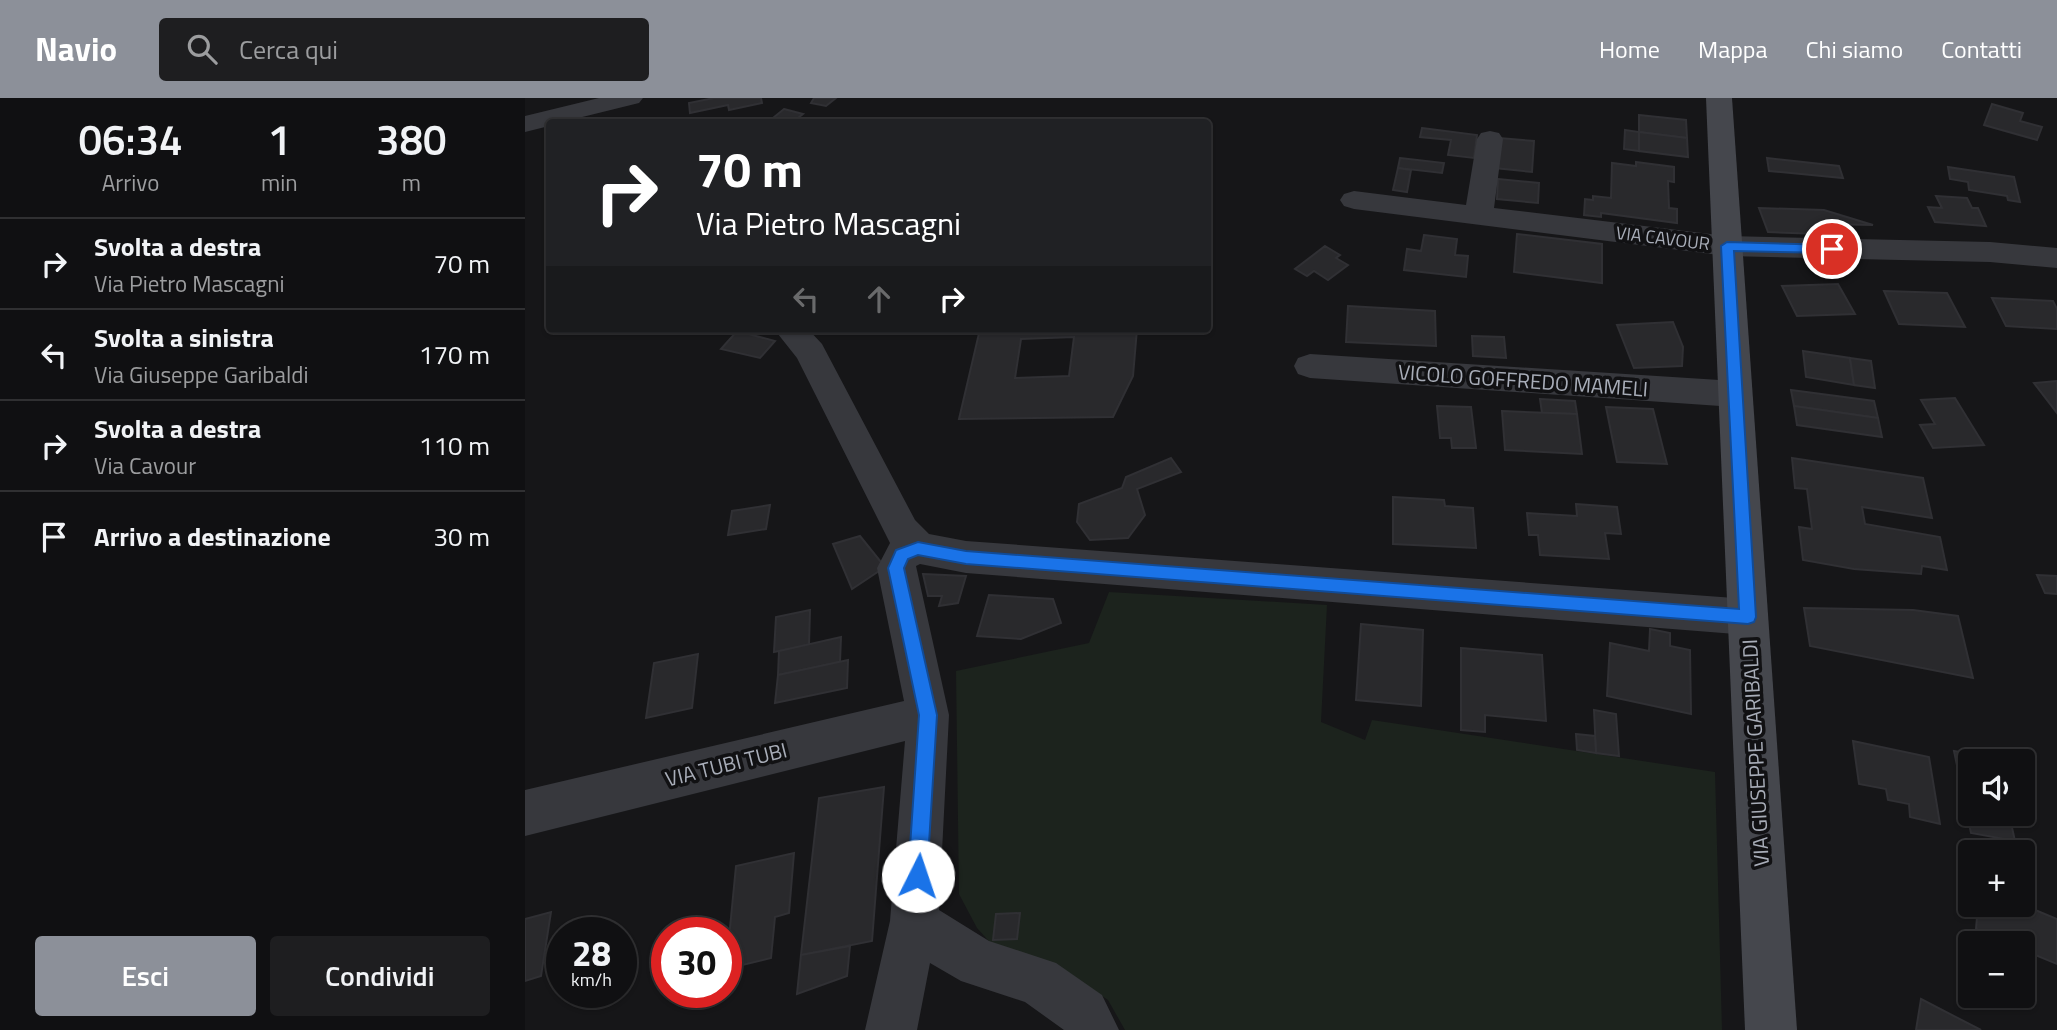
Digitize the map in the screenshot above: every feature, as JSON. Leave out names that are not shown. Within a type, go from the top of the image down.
[{"type":"main road","name":"VIA GIUSEPPE GARIBALDI","points":[[1719,98],[1770,1030]]},
{"type":"street","points":[[546,119],[630,98]]},
{"type":"street","points":[[525,124],[546,119]]},
{"type":"street","points":[[1479,215],[1490,139]]},
{"type":"street","name":"VIA CAVOUR","points":[[1354,200],[1727,246],[1990,252],[2057,258]]},
{"type":"street","points":[[793,333],[810,352],[902,531],[918,548]]},
{"type":"street","name":"VICOLO GOFFREDO MAMELI","points":[[1310,366],[1735,394]]},
{"type":"street","points":[[891,1030],[914,921],[928,715],[896,568],[902,555],[918,548],[966,557],[1748,617]]},
{"type":"street","name":"VIA TUBI TUBI","points":[[525,813],[928,715]]},
{"type":"street","points":[[914,921],[933,937],[979,963],[1038,981],[1084,1013],[1093,1030]]},
{"type":"shaded area","points":[[1109,592],[1327,605],[1321,722],[1365,740],[1372,720],[1715,772],[1722,1030],[1125,1030],[1108,1000],[1064,970],[995,948],[977,928],[959,894],[956,671],[1089,643]]},
{"type":"building","points":[[714,98],[761,98],[762,103],[729,110],[728,105],[690,113],[689,103]]},
{"type":"building","points":[[814,98],[836,98],[826,106],[811,103]]},
{"type":"building","points":[[1992,104],[2023,113],[2020,121],[2042,127],[2037,140],[1984,125]]},
{"type":"building","points":[[784,109],[803,114],[797,119],[772,119]]},
{"type":"building","points":[[1639,115],[1686,120],[1687,138],[1639,132]]},
{"type":"building","points":[[1422,128],[1477,135],[1474,158],[1448,155],[1451,140],[1420,137]]},
{"type":"building","points":[[1625,130],[1639,132],[1639,151],[1624,149]]},
{"type":"building","points":[[1639,132],[1687,138],[1688,157],[1639,151]]},
{"type":"building","points":[[1499,138],[1534,141],[1532,172],[1495,168]]},
{"type":"building","points":[[1400,158],[1444,163],[1442,173],[1398,168]]},
{"type":"building","points":[[1767,158],[1839,166],[1843,178],[1769,171]]},
{"type":"building","points":[[1636,162],[1674,167],[1674,182],[1668,181],[1669,208],[1677,209],[1677,223],[1601,213],[1601,217],[1584,215],[1585,199],[1593,200],[1593,196],[1611,198],[1612,163],[1636,166]]},
{"type":"building","points":[[1948,167],[2014,177],[2020,202],[2008,200],[2007,196],[1969,190],[1968,182],[1950,179]]},
{"type":"building","points":[[1398,168],[1411,170],[1407,192],[1393,190]]},
{"type":"building","points":[[1498,179],[1539,183],[1538,203],[1497,199]]},
{"type":"building","points":[[1936,196],[1967,198],[1972,208],[1978,208],[1986,226],[1935,222],[1928,207],[1942,208]]},
{"type":"building","points":[[1759,208],[1824,210],[1873,225],[1822,224],[1823,228],[1816,227],[1818,234],[1768,232]]},
{"type":"building","points":[[1517,234],[1602,244],[1602,283],[1514,272]]},
{"type":"building","points":[[1424,235],[1457,239],[1455,255],[1468,256],[1466,277],[1404,270],[1407,249],[1421,251]]},
{"type":"building","points":[[1325,246],[1340,255],[1336,258],[1348,265],[1328,280],[1314,271],[1307,276],[1295,269]]},
{"type":"building","points":[[1838,284],[1855,314],[1797,316],[1782,286]]},
{"type":"building","points":[[1884,291],[1947,293],[1965,327],[1899,324]]},
{"type":"building","points":[[1992,298],[2053,301],[2057,309],[2057,329],[2006,326]]},
{"type":"building","points":[[1348,306],[1435,311],[1436,346],[1346,342]]},
{"type":"building","points":[[1673,322],[1683,347],[1682,366],[1634,368],[1617,325]]},
{"type":"building","points":[[735,333],[775,341],[760,358],[721,349]]},
{"type":"building","points":[[979,333],[1137,333],[1133,376],[1113,417],[959,419]],"holes":[[[1074,337],[1069,376],[1015,378],[1021,339]]]},
{"type":"building","points":[[1472,336],[1504,337],[1506,358],[1473,356]]},
{"type":"building","points":[[1803,351],[1850,358],[1854,385],[1806,377]]},
{"type":"building","points":[[1850,358],[1871,361],[1875,388],[1854,385]]},
{"type":"building","points":[[2057,381],[2057,413],[2034,383]]},
{"type":"building","points":[[1791,390],[1874,401],[1878,418],[1794,406]]},
{"type":"building","points":[[1955,398],[1984,445],[1933,448],[1920,425],[1935,424],[1921,400]]},
{"type":"building","points":[[1540,399],[1575,401],[1577,414],[1542,413]]},
{"type":"building","points":[[1437,406],[1471,407],[1476,448],[1452,448],[1451,438],[1440,438]]},
{"type":"building","points":[[1794,406],[1878,418],[1882,437],[1797,425]]},
{"type":"building","points":[[1606,407],[1653,409],[1667,464],[1617,462]]},
{"type":"building","points":[[1502,411],[1577,414],[1582,454],[1505,450]]},
{"type":"building","points":[[1171,458],[1181,472],[1137,489],[1145,515],[1128,538],[1090,540],[1077,522],[1079,504],[1122,488],[1126,477]]},
{"type":"building","points":[[1792,458],[1923,478],[1932,518],[1862,507],[1865,524],[1940,537],[1947,570],[1922,566],[1921,574],[1854,569],[1803,560],[1799,527],[1812,529],[1807,489],[1795,488]]},
{"type":"building","points":[[1393,497],[1444,500],[1445,506],[1473,508],[1476,548],[1393,544]]},
{"type":"building","points":[[1576,504],[1617,507],[1621,534],[1605,533],[1609,559],[1540,555],[1538,535],[1529,535],[1527,513],[1577,516]]},
{"type":"building","points":[[770,505],[766,529],[728,535],[732,511]]},
{"type":"building","points":[[860,536],[885,567],[852,589],[833,544]]},
{"type":"building","points":[[923,574],[966,576],[958,603],[939,606],[942,596],[928,596]]},
{"type":"building","points":[[2037,575],[2057,576],[2057,594],[2045,593]]},
{"type":"building","points":[[989,595],[1053,599],[1061,623],[1021,639],[977,636]]},
{"type":"building","points":[[1804,608],[1913,610],[1958,616],[1973,678],[1810,646]]},
{"type":"building","points":[[810,610],[809,645],[774,652],[776,617]]},
{"type":"building","points":[[1361,624],[1423,630],[1421,706],[1356,700]]},
{"type":"building","points":[[1650,629],[1670,633],[1670,646],[1690,650],[1691,714],[1607,696],[1610,643],[1649,651]]},
{"type":"building","points":[[841,637],[840,662],[778,675],[779,651]]},
{"type":"building","points":[[1461,648],[1542,655],[1546,721],[1485,715],[1485,732],[1461,730]]},
{"type":"building","points":[[698,654],[692,708],[646,718],[654,663]]},
{"type":"building","points":[[848,660],[847,688],[775,703],[778,675]]},
{"type":"building","points":[[1594,710],[1616,714],[1619,756],[1596,753]]},
{"type":"building","points":[[1576,734],[1595,736],[1596,753],[1577,750]]},
{"type":"building","points":[[1853,741],[1929,757],[1940,824],[1910,817],[1909,804],[1888,800],[1886,789],[1859,784]]},
{"type":"building","points":[[1954,751],[1958,752],[1958,770]]},
{"type":"building","points":[[884,787],[872,941],[801,955],[819,798]]},
{"type":"building","points":[[1970,826],[2012,826],[2015,840],[2010,840],[1971,833]]},
{"type":"building","points":[[794,853],[789,913],[775,917],[771,958],[742,965],[742,917],[731,917],[736,866]]},
{"type":"building","points":[[2035,910],[2057,919],[2057,964],[2035,955],[2035,931],[1976,929],[1977,917],[2035,917]]},
{"type":"building","points":[[551,912],[550,917],[546,917],[546,944],[541,976],[525,981],[525,919]]},
{"type":"building","points":[[1020,913],[1017,939],[993,940],[996,914]]},
{"type":"building","points":[[850,946],[847,976],[797,994],[801,955]]},
{"type":"building","points":[[1921,999],[1981,1030],[1916,1030]]},
{"type":"route","points":[[918,876],[928,715],[896,568],[902,555],[918,548],[966,557],[1748,617],[1727,246],[1832,249]]}]
